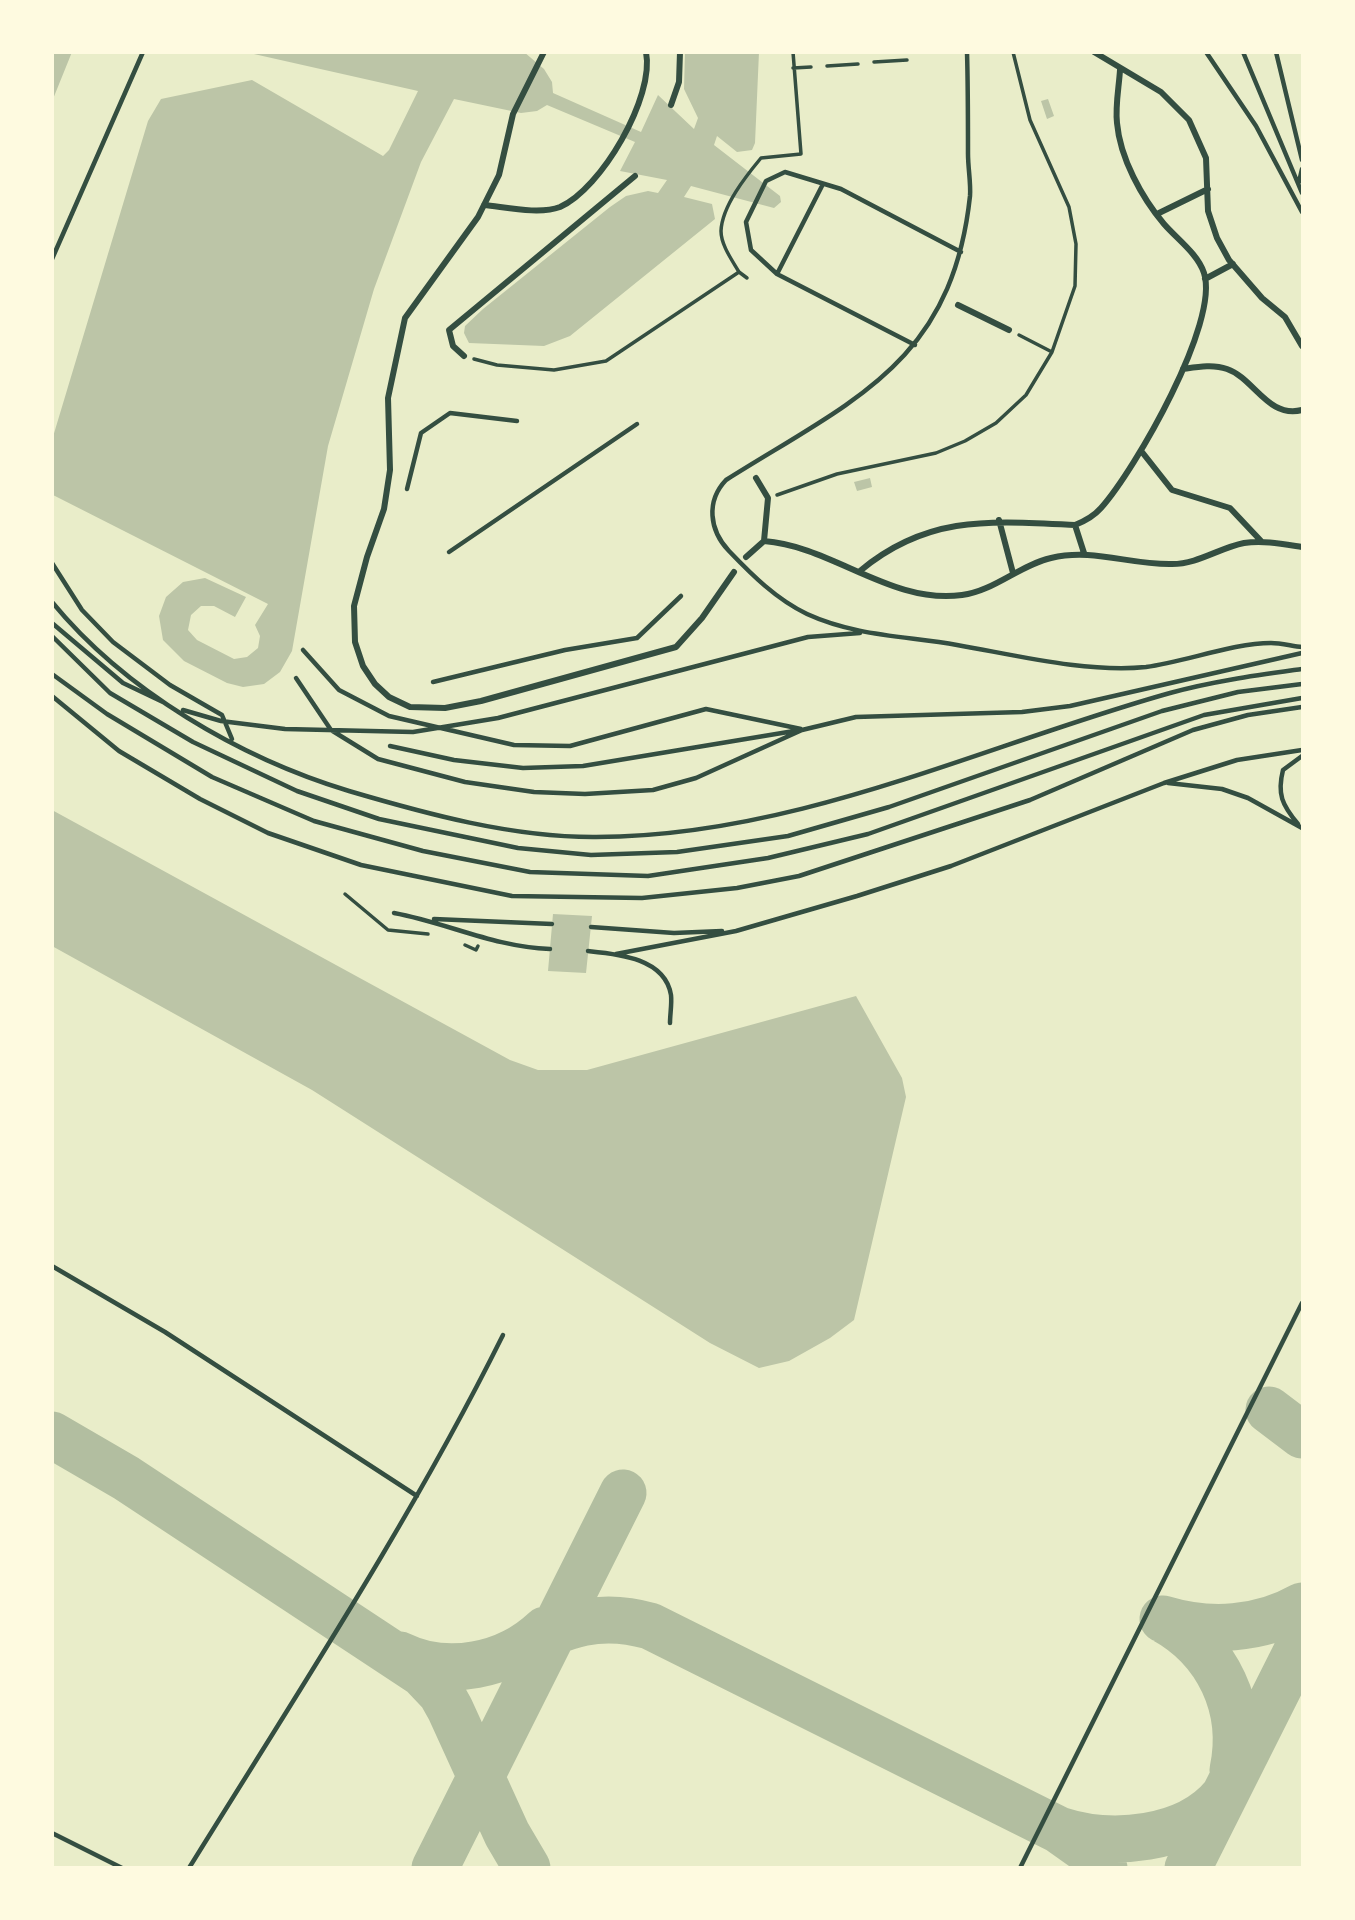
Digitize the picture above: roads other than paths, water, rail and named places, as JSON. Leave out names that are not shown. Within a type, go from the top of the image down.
[{"type":"street","points":[[544,52],[513,114],[499,175],[484,205],[405,318],[388,398],[390,470],[384,509],[354,606],[355,642],[363,666],[375,684],[389,697],[410,707],[445,708],[481,701],[676,647],[702,618],[734,572]]},
{"type":"street","points":[[484,205],[558,208],[594,182],[613,155],[639,100],[649,65],[646,52]]},
{"type":"street","points":[[671,106],[678,82],[680,52]]},
{"type":"street","points":[[1094,52],[1120,70],[1161,92],[1189,120],[1206,158],[1208,211],[1217,238],[1233,264],[1262,298],[1285,317],[1303,346]]},
{"type":"street","points":[[860,571],[877,557],[912,538],[971,522],[999,520],[1075,525],[1101,508],[1142,452],[1176,388],[1194,340],[1205,279],[1201,266],[1157,214],[1131,170],[1116,123],[1120,70]]},
{"type":"street","points":[[464,356],[453,346],[449,330],[635,176]]},
{"type":"street","points":[[1157,214],[1208,189]]},
{"type":"street","points":[[1205,279],[1233,264]]},
{"type":"street","points":[[958,305],[1009,330]]},
{"type":"street","points":[[1182,369],[1215,366],[1230,370],[1273,406],[1295,412],[1303,410]]},
{"type":"street","points":[[1142,452],[1172,490],[1230,508],[1262,542]]},
{"type":"street","points":[[746,557],[764,541],[768,498],[756,478]]},
{"type":"street","points":[[999,520],[1013,573]]},
{"type":"street","points":[[1075,525],[1084,553]]},
{"type":"street","points":[[764,541],[808,549],[860,571],[933,596],[964,595],[1036,561],[1084,553],[1172,564],[1194,561],[1243,543],[1262,542],[1303,547]]},
{"type":"lane","points":[[52,259],[143,52]]},
{"type":"lane","points":[[967,52],[970,193],[961,252],[940,308],[915,345],[856,398],[726,480],[716,491],[712,508],[713,525],[723,545],[759,581],[805,613],[864,633],[957,645],[1015,658],[1121,668],[1147,667],[1270,643],[1303,647]]},
{"type":"lane","points":[[1204,52],[1256,126],[1303,212]]},
{"type":"lane","points":[[1243,52],[1303,193]]},
{"type":"lane","points":[[1276,52],[1303,160]]},
{"type":"lane","points":[[1299,183],[1303,169]]},
{"type":"lane","points":[[915,345],[776,274],[751,250],[746,222],[766,181],[785,172],[841,190],[961,252]]},
{"type":"lane","points":[[776,274],[823,184]]},
{"type":"lane","points":[[407,489],[421,433],[450,413],[517,421]]},
{"type":"lane","points":[[449,552],[637,424]]},
{"type":"lane","points":[[52,562],[82,610],[113,642],[170,685],[222,715],[233,741]]},
{"type":"lane","points":[[433,681],[565,650],[637,638],[681,596]]},
{"type":"lane","points":[[52,603],[75,629],[127,673],[187,716],[306,778],[403,807],[519,831],[592,837],[675,832],[783,813],[1174,692],[1303,669]]},
{"type":"lane","points":[[52,623],[123,683],[191,713],[221,721],[325,732],[413,732],[457,727],[808,637],[864,633]]},
{"type":"lane","points":[[52,636],[110,692],[193,743],[297,790],[379,819],[518,848],[591,855],[677,852],[788,836],[902,803],[1162,711],[1238,692],[1303,684]]},
{"type":"lane","points":[[303,650],[340,690],[389,716],[514,745],[570,746],[706,709],[802,730]]},
{"type":"lane","points":[[390,746],[454,760],[523,768],[583,766],[802,730],[856,717],[1022,712],[1070,706],[1303,653]]},
{"type":"lane","points":[[52,674],[107,714],[212,777],[314,821],[423,851],[530,872],[648,876],[768,858],[868,834],[1204,715],[1303,698]]},
{"type":"lane","points":[[296,678],[331,730],[378,760],[464,782],[534,792],[585,794],[653,790],[696,778],[802,730]]},
{"type":"lane","points":[[52,696],[119,751],[200,799],[268,833],[361,865],[512,896],[642,898],[737,888],[799,876],[1030,800],[1193,730],[1248,715],[1303,707]]},
{"type":"lane","points":[[616,954],[736,931],[951,866],[1164,783],[1237,760],[1303,753]]},
{"type":"lane","points":[[1302,828],[1282,804],[1279,786],[1283,770],[1303,753]]},
{"type":"lane","points":[[1164,783],[1222,789],[1248,798],[1302,828]]},
{"type":"lane","points":[[394,913],[428,919],[552,924]]},
{"type":"lane","points":[[428,919],[512,947],[550,949]]},
{"type":"lane","points":[[591,927],[674,933],[736,931]]},
{"type":"lane","points":[[588,951],[616,954],[646,962],[663,979],[671,993],[670,1023]]},
{"type":"lane","points":[[52,1266],[165,1332],[417,1496]]},
{"type":"lane","points":[[1020,1867],[1303,1303]]},
{"type":"lane","points":[[188,1867],[392,1543],[455,1430],[503,1335]]},
{"type":"lane","points":[[52,1833],[122,1867]]}]
